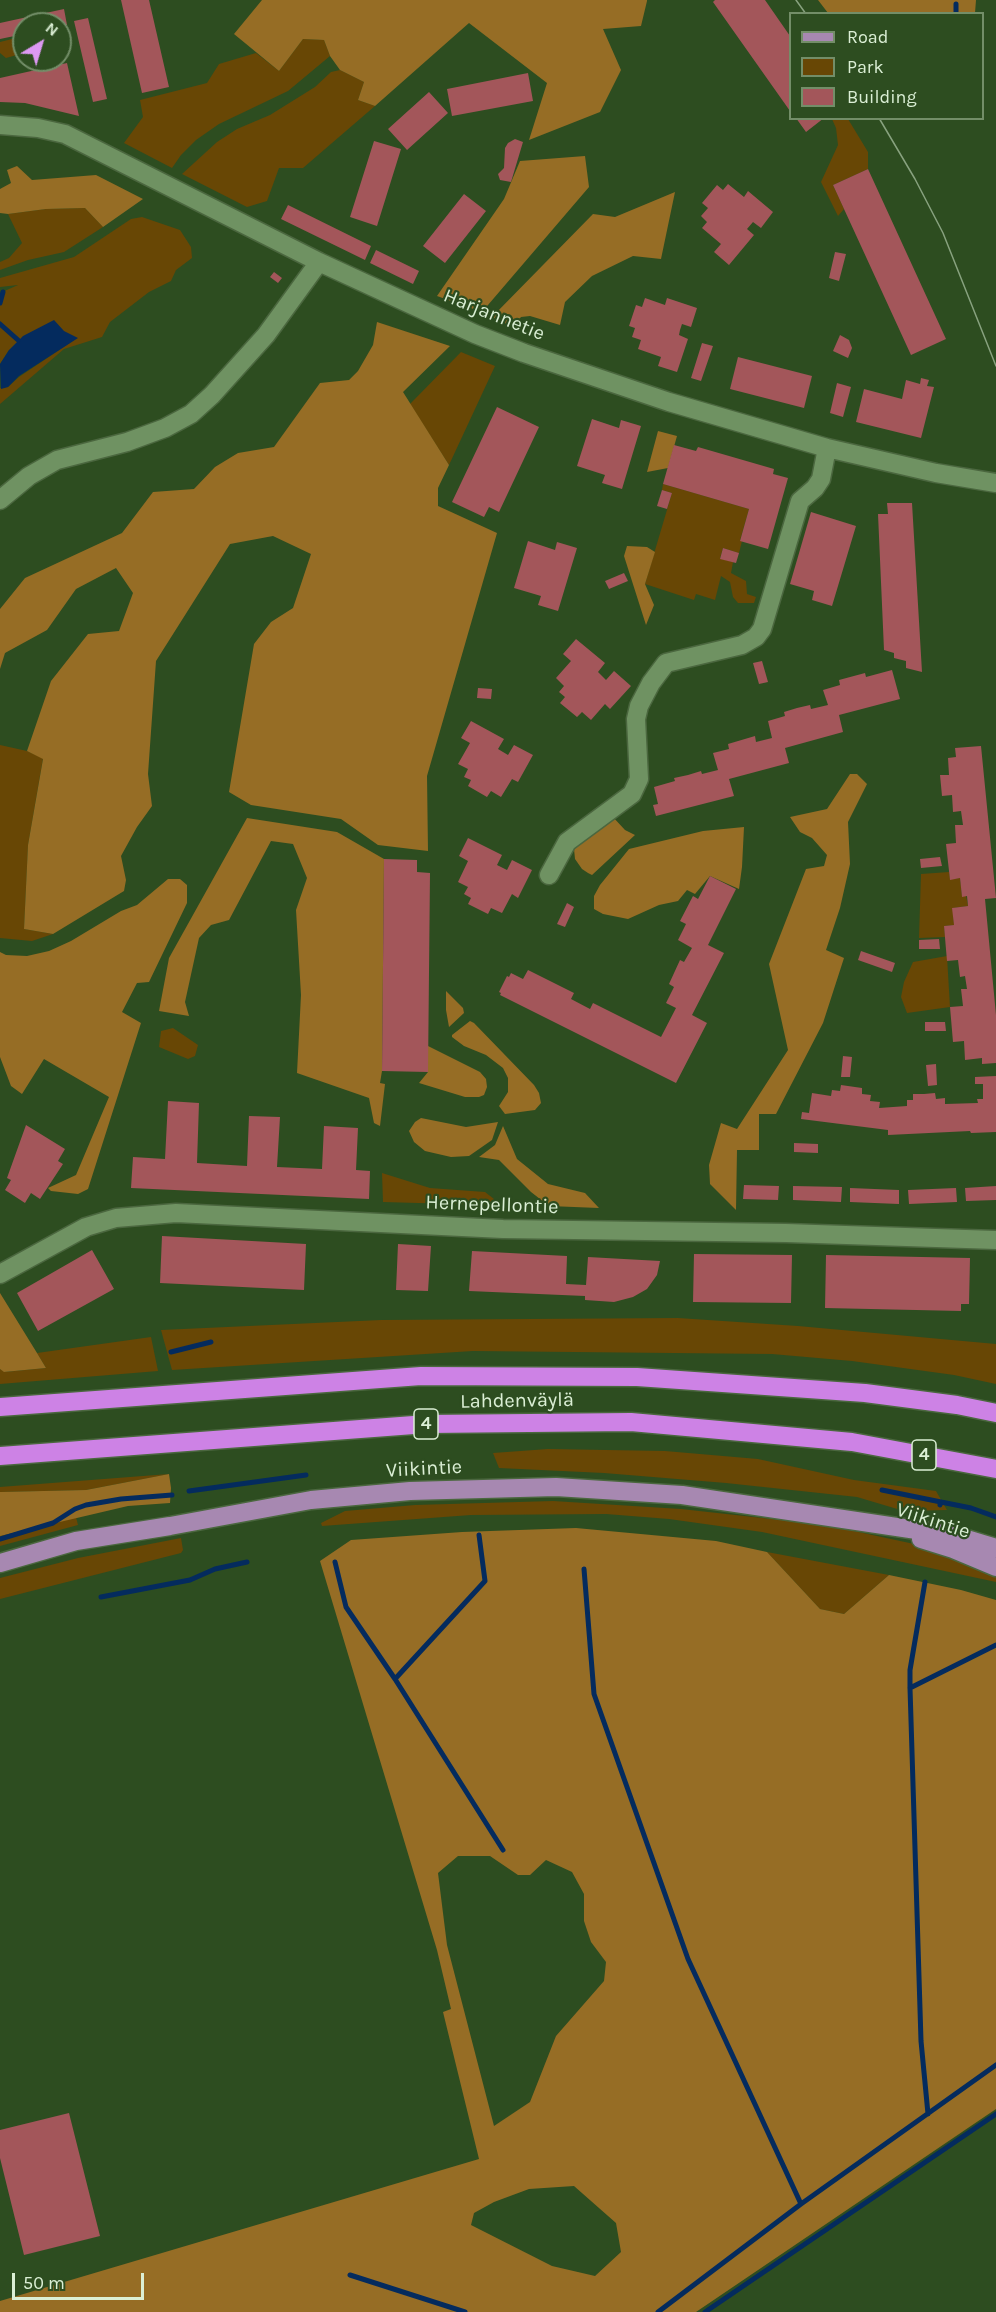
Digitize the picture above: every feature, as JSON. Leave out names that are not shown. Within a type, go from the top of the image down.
[{"type":"highway","name":"Lahdenväylä","points":[[0,1407],[421,1376],[637,1377],[865,1393],[957,1405],[996,1413]]},
{"type":"highway","name":"Lahdenväylä","points":[[0,1456],[427,1424],[631,1422],[852,1442],[996,1469]]},
{"type":"highway","points":[[852,1442],[996,1481]]},
{"type":"main road","name":"Viikintie","points":[[0,1563],[76,1541],[170,1526],[286,1503],[410,1491],[556,1487],[670,1494],[957,1536],[996,1548]]},
{"type":"main road","name":"Viikintie","points":[[856,1520],[952,1549],[996,1567]]},
{"type":"street","name":"Harjannetie","points":[[0,125],[38,128],[65,134],[319,262],[422,310],[524,353],[669,402],[827,448],[948,475],[996,483]]},
{"type":"street","points":[[0,500],[29,476],[57,460],[127,442],[165,428],[191,414],[212,395],[266,335],[319,262]]},
{"type":"street","points":[[549,874],[567,842],[632,794],[639,779],[636,719],[639,706],[651,682],[666,663],[742,645],[756,637],[762,629],[800,501],[815,488],[820,479],[827,448]]},
{"type":"street","name":"Hernepellontie","points":[[0,1274],[86,1227],[116,1218],[176,1213],[503,1229],[786,1233],[996,1240]]},
{"type":"green space","points":[[12,39],[12,56],[6,58],[0,53],[0,42]]},
{"type":"green space","points":[[303,39],[324,40],[330,56],[288,91],[219,124],[196,140],[172,168],[124,143],[143,117],[140,100],[207,83],[219,64],[256,53],[279,71]]},
{"type":"green space","points":[[340,70],[364,82],[358,100],[375,106],[303,168],[279,168],[267,201],[247,207],[182,174],[217,142],[237,129],[270,115],[315,87],[331,72]]},
{"type":"green space","points":[[832,120],[849,120],[868,152],[868,169],[833,185],[844,209],[838,216],[821,182],[838,145]]},
{"type":"green space","points":[[85,208],[103,227],[64,252],[28,260],[0,270],[0,262],[9,258],[22,243],[8,214],[46,209]]},
{"type":"green space","points":[[142,217],[180,230],[191,247],[192,258],[176,270],[171,281],[149,292],[110,322],[102,337],[64,349],[0,404],[0,388],[8,387],[77,338],[9,350],[0,364],[0,293],[18,285],[0,287],[0,278],[74,257],[131,219]]},
{"type":"green space","points":[[461,352],[495,366],[449,465],[410,404]]},
{"type":"green space","points":[[663,484],[749,509],[740,540],[742,541],[739,553],[723,548],[720,558],[733,562],[731,573],[746,581],[747,594],[756,597],[754,603],[738,603],[733,597],[730,582],[721,576],[715,600],[696,594],[694,600],[645,584],[672,493],[662,490]]},
{"type":"green space","points":[[0,745],[27,751],[43,758],[28,845],[24,929],[53,934],[32,941],[0,938]]},
{"type":"green space","points":[[949,872],[950,879],[960,878],[962,896],[966,896],[968,906],[953,908],[954,925],[944,926],[945,937],[919,938],[921,874]]},
{"type":"green space","points":[[947,956],[950,1007],[907,1013],[901,997],[904,982],[913,962]]},
{"type":"green space","points":[[173,1028],[198,1045],[195,1056],[188,1059],[159,1047],[161,1031]]},
{"type":"green space","points":[[382,1173],[430,1188],[485,1192],[494,1199],[493,1203],[489,1205],[383,1202]]},
{"type":"green space","points":[[678,1318],[798,1326],[996,1344],[996,1384],[954,1375],[852,1361],[772,1354],[473,1351],[172,1370],[161,1330],[381,1320]]},
{"type":"green space","points":[[151,1337],[158,1371],[0,1384],[0,1369],[5,1372],[46,1368],[37,1353]]},
{"type":"green space","points":[[548,1449],[665,1451],[758,1459],[854,1480],[936,1491],[947,1510],[904,1511],[857,1497],[726,1483],[604,1473],[499,1468],[493,1453]]},
{"type":"green space","points":[[169,1474],[86,1490],[0,1492],[0,1487]]},
{"type":"green space","points":[[553,1501],[681,1509],[799,1522],[854,1531],[928,1547],[996,1572],[996,1582],[762,1532],[669,1519],[606,1514],[471,1515],[322,1526],[321,1523],[345,1511],[415,1505]]},
{"type":"green space","points":[[76,1517],[78,1525],[0,1546],[0,1536]]},
{"type":"green space","points":[[181,1538],[183,1550],[181,1553],[0,1599],[0,1578],[78,1558]]},
{"type":"green space","points":[[767,1552],[889,1575],[844,1614],[820,1609]]},
{"type":"shaded area","points":[[262,0],[647,1],[641,26],[603,29],[621,70],[600,112],[529,140],[547,83],[469,23],[375,106],[358,100],[364,82],[340,70],[330,56],[324,40],[303,39],[279,71],[234,34]]},
{"type":"shaded area","points":[[818,0],[976,0],[975,12],[827,12]]},
{"type":"shaded area","points":[[585,156],[589,187],[482,312],[437,296],[504,199],[520,161]]},
{"type":"shaded area","points":[[17,166],[32,180],[96,175],[143,199],[103,227],[85,208],[0,213],[0,189],[11,183],[7,170]]},
{"type":"shaded area","points":[[675,192],[661,259],[633,256],[592,276],[565,302],[560,325],[530,316],[521,317],[513,327],[492,317],[593,214],[615,217]]},
{"type":"shaded area","points":[[377,322],[450,346],[403,392],[449,465],[438,488],[438,506],[497,533],[427,776],[428,851],[378,845],[341,819],[251,805],[229,792],[254,644],[271,622],[293,608],[311,554],[273,536],[230,544],[156,661],[148,774],[152,806],[121,856],[126,880],[124,891],[53,934],[24,929],[28,845],[43,759],[27,751],[51,681],[88,634],[119,631],[133,593],[116,568],[76,589],[47,630],[5,653],[0,669],[0,609],[25,578],[122,533],[153,492],[194,489],[215,467],[238,453],[274,447],[320,383],[349,380],[358,371],[373,345]]},
{"type":"shaded area","points":[[658,431],[677,436],[668,468],[647,472]]},
{"type":"shaded area","points":[[627,546],[647,547],[655,552],[645,584],[654,605],[646,625],[624,556]]},
{"type":"shaded area","points":[[850,774],[857,774],[867,784],[848,822],[850,864],[840,908],[826,950],[844,958],[823,1023],[776,1114],[759,1114],[759,1150],[737,1150],[736,1210],[710,1184],[709,1165],[721,1123],[737,1129],[788,1050],[769,964],[806,869],[824,866],[827,855],[812,838],[800,832],[790,817],[827,809]]},
{"type":"shaded area","points":[[612,816],[625,830],[635,835],[592,875],[582,869],[575,859],[574,849]]},
{"type":"shaded area","points":[[247,818],[337,832],[384,859],[380,1083],[385,1084],[380,1126],[374,1123],[369,1098],[297,1073],[301,995],[296,910],[307,878],[293,844],[271,841],[229,920],[211,925],[199,938],[185,1002],[189,1016],[159,1011],[169,958]]},
{"type":"shaded area","points":[[744,827],[739,889],[710,876],[695,894],[687,890],[678,901],[659,905],[628,919],[603,914],[594,909],[594,896],[600,885],[629,849],[703,831]]},
{"type":"shaded area","points":[[168,879],[180,879],[187,885],[187,903],[149,982],[137,983],[122,1012],[141,1023],[88,1189],[78,1194],[51,1191],[48,1188],[76,1175],[109,1097],[44,1059],[22,1094],[11,1086],[0,1057],[0,952],[6,955],[27,956],[49,951],[71,941],[121,911],[137,905]]},
{"type":"shaded area","points":[[446,991],[463,1008],[464,1013],[449,1027],[446,1010]]},
{"type":"shaded area","points":[[470,1021],[534,1085],[541,1103],[535,1110],[505,1114],[499,1106],[508,1092],[508,1078],[503,1068],[486,1055],[464,1046],[452,1037]]},
{"type":"shaded area","points":[[428,1046],[480,1072],[486,1079],[487,1087],[484,1095],[465,1097],[419,1083],[428,1072]]},
{"type":"shaded area","points":[[421,1118],[466,1127],[498,1122],[492,1140],[469,1156],[451,1157],[425,1151],[414,1142],[409,1131]]},
{"type":"shaded area","points":[[503,1126],[517,1159],[548,1184],[585,1193],[599,1208],[549,1206],[531,1192],[499,1160],[479,1157],[495,1145]]},
{"type":"shaded area","points":[[0,1293],[46,1368],[4,1372],[0,1369]]},
{"type":"shaded area","points":[[169,1474],[170,1503],[128,1506],[0,1536],[0,1492],[86,1490]]},
{"type":"shaded area","points":[[576,1528],[716,1541],[767,1552],[820,1609],[844,1614],[889,1575],[996,1600],[996,2109],[696,2312],[0,2312],[0,2301],[479,2159],[443,2012],[451,2009],[437,1950],[320,1561],[351,1540],[462,1532]],"holes":[[[458,1856],[490,1856],[518,1875],[530,1875],[546,1860],[572,1872],[584,1894],[584,1921],[591,1942],[606,1962],[604,1981],[556,2036],[530,2102],[494,2126],[447,1945],[438,1873]],[[574,2186],[616,2223],[621,2252],[595,2276],[552,2266],[471,2225],[474,2213],[494,2202],[529,2189]]]},
{"type":"water","points":[[54,320],[64,331],[78,338],[19,376],[8,387],[1,389],[0,364],[9,350],[23,336]]},
{"type":"building","points":[[121,0],[149,0],[169,87],[142,93]]},
{"type":"building","points":[[715,0],[765,0],[789,35],[789,110],[713,2]]},
{"type":"building","points":[[88,18],[107,99],[93,102],[74,21]]},
{"type":"building","points":[[12,20],[12,36],[0,39],[0,23]]},
{"type":"building","points":[[27,72],[69,72],[79,116],[25,103],[0,102],[0,78]]},
{"type":"building","points":[[528,73],[533,101],[452,116],[447,89]]},
{"type":"building","points":[[429,92],[448,113],[407,150],[388,129]]},
{"type":"building","points":[[797,120],[821,120],[806,132]]},
{"type":"building","points":[[515,139],[523,142],[511,182],[500,180],[498,174],[504,168],[505,148]]},
{"type":"building","points":[[374,141],[401,149],[377,226],[350,217]]},
{"type":"building","points":[[868,169],[946,339],[911,355],[833,185]]},
{"type":"building","points":[[728,184],[744,197],[748,191],[773,212],[761,228],[753,222],[747,229],[754,235],[729,265],[714,252],[721,244],[702,228],[707,222],[701,216],[708,208],[702,203],[717,185],[723,190]]},
{"type":"building","points":[[464,194],[486,211],[445,263],[423,246]]},
{"type":"building","points":[[288,205],[371,246],[365,260],[281,219]]},
{"type":"building","points":[[376,250],[419,271],[413,284],[370,263]]},
{"type":"building","points":[[835,252],[846,254],[839,281],[829,278]]},
{"type":"building","points":[[274,272],[282,278],[278,283],[270,277]]},
{"type":"building","points":[[645,298],[665,305],[667,298],[697,308],[691,327],[682,324],[680,330],[679,335],[688,339],[677,372],[658,366],[661,357],[638,349],[641,340],[632,337],[635,328],[629,326],[636,305],[642,307]]},
{"type":"building","points":[[840,335],[849,340],[852,348],[848,358],[833,351]]},
{"type":"building","points":[[702,343],[713,346],[701,381],[691,378]]},
{"type":"building","points":[[738,357],[812,376],[804,408],[730,389]]},
{"type":"building","points":[[921,378],[929,380],[927,386],[934,387],[921,438],[856,422],[864,389],[902,399],[906,380],[920,384]]},
{"type":"building","points":[[837,383],[851,387],[843,417],[830,413]]},
{"type":"building","points":[[497,407],[539,427],[499,512],[489,507],[484,517],[452,502]]},
{"type":"building","points":[[592,419],[619,428],[621,420],[641,426],[622,489],[602,483],[605,475],[577,466]]},
{"type":"building","points":[[674,445],[696,451],[698,447],[774,469],[773,474],[788,478],[768,549],[740,541],[749,509],[663,484]]},
{"type":"building","points":[[662,490],[672,493],[667,509],[657,506]]},
{"type":"building","points":[[887,503],[912,503],[922,672],[906,668],[906,661],[894,658],[894,653],[884,650],[878,514],[888,514]]},
{"type":"building","points":[[811,512],[856,526],[832,606],[812,600],[814,591],[790,584]]},
{"type":"building","points":[[528,541],[555,550],[557,542],[577,548],[558,611],[538,605],[541,596],[514,588]]},
{"type":"building","points":[[723,548],[739,553],[736,563],[720,559]]},
{"type":"building","points":[[624,573],[628,581],[609,589],[605,581]]},
{"type":"building","points":[[576,639],[605,663],[598,672],[606,680],[614,671],[631,686],[610,709],[605,704],[591,720],[582,712],[577,717],[560,703],[565,697],[559,692],[564,686],[556,678],[571,661],[563,654]]},
{"type":"building","points":[[762,661],[768,682],[759,684],[753,663]]},
{"type":"building","points":[[892,670],[900,699],[839,715],[843,732],[785,748],[789,763],[729,779],[734,796],[656,816],[653,805],[658,804],[654,787],[675,781],[674,778],[701,771],[702,774],[718,770],[713,753],[729,749],[728,744],[755,736],[756,742],[772,738],[768,721],[785,716],[784,712],[797,708],[810,705],[811,709],[828,705],[823,690],[840,685],[839,680],[865,673],[866,677]]},
{"type":"building","points":[[478,688],[492,689],[491,699],[477,698]]},
{"type":"building","points":[[471,721],[504,739],[498,749],[508,755],[514,745],[533,755],[518,782],[512,779],[501,797],[491,791],[487,797],[468,786],[471,780],[464,777],[468,769],[458,764],[470,743],[461,738]]},
{"type":"building","points":[[981,746],[996,898],[985,899],[996,1015],[996,1063],[982,1064],[982,1058],[965,1060],[964,1041],[953,1042],[950,1007],[963,1006],[961,989],[967,989],[965,976],[960,977],[958,960],[947,961],[944,926],[954,925],[952,908],[968,906],[967,896],[962,897],[960,878],[950,880],[946,844],[956,843],[955,825],[963,825],[961,811],[953,812],[952,795],[942,796],[940,775],[949,775],[948,758],[956,757],[955,748]]},
{"type":"building","points":[[468,838],[502,855],[497,865],[507,870],[512,860],[532,870],[518,898],[512,894],[502,913],[491,908],[488,914],[468,904],[471,898],[464,894],[468,887],[458,882],[468,861],[459,856]]},
{"type":"building","points":[[940,857],[942,866],[921,868],[920,859]]},
{"type":"building","points":[[384,859],[417,860],[417,872],[430,873],[428,1072],[382,1071]]},
{"type":"building","points":[[710,876],[736,889],[708,945],[724,953],[692,1015],[707,1023],[676,1083],[500,995],[499,992],[507,976],[509,977],[511,973],[523,979],[528,970],[574,993],[571,999],[590,1009],[593,1003],[661,1037],[676,1008],[666,1003],[674,987],[669,984],[680,960],[684,962],[692,948],[678,940],[686,924],[680,921],[693,896],[698,899]]},
{"type":"building","points":[[567,903],[574,907],[565,927],[557,924]]},
{"type":"building","points":[[939,939],[940,949],[919,949],[919,940]]},
{"type":"building","points":[[861,951],[895,963],[892,972],[858,960]]},
{"type":"building","points":[[925,1022],[945,1022],[946,1031],[925,1031]]},
{"type":"building","points":[[843,1056],[852,1057],[850,1077],[841,1077]]},
{"type":"building","points":[[936,1064],[937,1085],[928,1086],[926,1065]]},
{"type":"building","points":[[996,1076],[996,1132],[888,1135],[888,1130],[801,1119],[802,1112],[809,1113],[812,1093],[831,1096],[832,1090],[840,1091],[841,1085],[862,1088],[862,1094],[871,1095],[870,1101],[880,1102],[879,1108],[907,1106],[907,1100],[913,1100],[913,1094],[935,1093],[936,1099],[945,1098],[945,1104],[978,1103],[977,1099],[983,1099],[983,1084],[975,1084],[975,1077]]},
{"type":"building","points":[[168,1101],[199,1103],[197,1163],[247,1166],[249,1116],[280,1117],[277,1167],[322,1169],[324,1126],[358,1128],[356,1170],[370,1171],[369,1199],[131,1188],[133,1157],[165,1159]]},
{"type":"building","points":[[26,1125],[65,1149],[58,1161],[63,1164],[40,1199],[31,1193],[25,1203],[5,1190],[11,1180],[7,1178]]},
{"type":"building","points":[[794,1143],[818,1144],[818,1153],[794,1152]]},
{"type":"building","points":[[744,1185],[779,1186],[778,1200],[743,1199]]},
{"type":"building","points":[[793,1186],[842,1187],[841,1202],[793,1200]]},
{"type":"building","points":[[996,1186],[996,1200],[966,1201],[965,1188]]},
{"type":"building","points":[[850,1188],[899,1190],[899,1204],[850,1202]]},
{"type":"building","points":[[956,1188],[957,1202],[909,1204],[908,1190]]},
{"type":"building","points":[[162,1236],[306,1244],[304,1290],[160,1283]]},
{"type":"building","points":[[398,1244],[431,1246],[428,1291],[396,1290]]},
{"type":"building","points":[[92,1250],[114,1289],[38,1331],[17,1293]]},
{"type":"building","points":[[472,1251],[567,1256],[566,1284],[586,1285],[588,1257],[660,1261],[657,1275],[647,1289],[633,1297],[614,1302],[585,1300],[585,1296],[469,1291]]},
{"type":"building","points":[[694,1254],[792,1255],[791,1303],[693,1302]]},
{"type":"building","points":[[826,1255],[970,1258],[969,1304],[961,1304],[961,1311],[825,1308]]},
{"type":"building","points":[[69,2113],[100,2236],[24,2255],[0,2158],[0,2130]]},
{"type":"waterway","points":[[956,4],[956,12]]},
{"type":"waterway","points":[[0,303],[3,292]]},
{"type":"waterway","points":[[0,324],[18,340]]},
{"type":"waterway","points":[[171,1352],[211,1342]]},
{"type":"waterway","points":[[189,1491],[306,1475]]},
{"type":"waterway","points":[[882,1490],[941,1502]]},
{"type":"waterway","points":[[0,1539],[53,1523],[86,1505],[121,1499],[172,1495]]},
{"type":"waterway","points":[[940,1505],[941,1502],[971,1508],[996,1517]]},
{"type":"waterway","points":[[479,1535],[485,1581],[395,1679],[503,1850]]},
{"type":"waterway","points":[[101,1597],[190,1580],[215,1569],[247,1562]]},
{"type":"waterway","points":[[335,1562],[346,1607],[395,1679]]},
{"type":"waterway","points":[[584,1569],[594,1694],[688,1959],[801,2204]]},
{"type":"waterway","points":[[925,1582],[910,1670],[910,1688],[921,2041],[928,2114]]},
{"type":"waterway","points":[[910,1688],[996,1645]]},
{"type":"waterway","points":[[658,2312],[801,2204],[996,2065]]},
{"type":"waterway","points":[[705,2312],[996,2114]]},
{"type":"waterway","points":[[350,2275],[465,2312]]},
{"type":"tram line","points":[[796,0],[805,12]]},
{"type":"tram line","points":[[880,120],[943,233],[996,366]]}]
